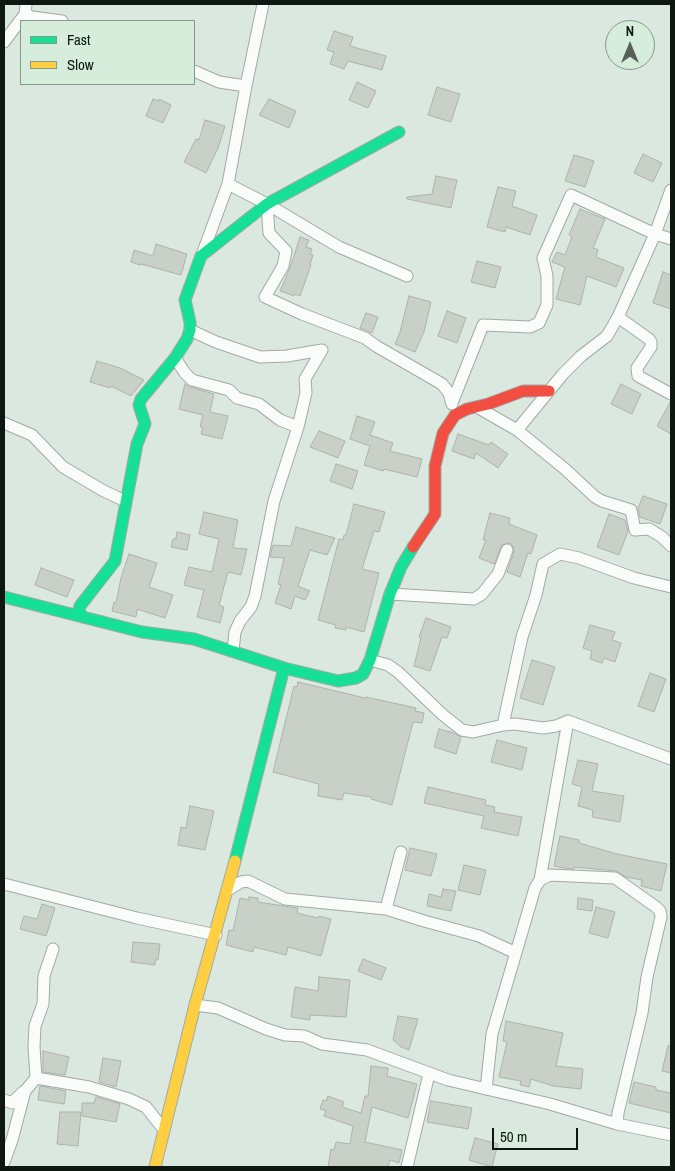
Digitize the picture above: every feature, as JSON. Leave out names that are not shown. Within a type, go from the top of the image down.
[{"type":"street","points":[[82,617],[80,606],[115,560],[137,444],[145,424],[139,406],[141,399],[176,358],[190,330],[185,300],[228,184],[246,86],[264,4]]},
{"type":"street","points":[[4,42],[25,9],[32,17],[54,20]]},
{"type":"street","points":[[195,71],[219,82],[246,86]]},
{"type":"street","points":[[201,256],[267,204],[400,132]]},
{"type":"street","points":[[228,184],[267,204],[339,247],[407,276]]},
{"type":"street","points":[[517,430],[581,356],[607,336],[618,317],[655,234],[671,190]]},
{"type":"street","points":[[4,597],[142,632],[194,639],[284,668],[338,681],[350,680],[362,674],[370,660],[390,594],[407,555],[435,514],[435,466],[439,444],[454,409],[483,326],[530,327],[539,323],[547,305],[547,276],[543,258],[571,195],[655,234],[671,239]]},
{"type":"street","points":[[267,204],[269,233],[286,251],[283,266],[265,297],[302,314],[365,338],[442,384],[450,393],[454,409]]},
{"type":"street","points":[[618,317],[651,342],[651,346],[637,368],[638,376],[671,394]]},
{"type":"street","points":[[190,330],[216,342],[260,357],[287,356],[322,350],[305,379],[306,393],[298,427],[274,501],[255,596],[251,607],[240,621],[233,651]]},
{"type":"street","points":[[176,358],[185,373],[192,380],[229,390],[237,398],[259,404],[280,420],[298,427]]},
{"type":"street","points":[[454,409],[476,407],[523,391],[550,391]]},
{"type":"street","points":[[476,407],[517,430],[565,469],[595,497],[631,510],[635,530],[649,529],[662,537],[671,546]]},
{"type":"street","points":[[4,423],[32,435],[63,467],[125,502]]},
{"type":"street","points":[[390,594],[474,599],[482,594],[498,574],[507,550]]},
{"type":"street","points":[[503,724],[522,637],[536,595],[543,564],[560,554],[579,558],[634,578],[671,586]]},
{"type":"street","points":[[370,660],[388,665],[398,672],[443,715],[462,730],[473,732],[503,724],[543,728],[556,726],[568,721],[671,759]]},
{"type":"street","points":[[155,1167],[195,1005],[228,890],[284,668]]},
{"type":"street","points":[[486,1089],[492,1034],[535,888],[540,880],[568,721]]},
{"type":"street","points":[[386,908],[401,852]]},
{"type":"street","points":[[540,880],[550,875],[615,878],[656,907],[666,918],[647,977],[639,1030],[618,1113],[617,1124]]},
{"type":"street","points":[[228,890],[241,882],[248,881],[284,899],[386,908],[479,936],[516,953]]},
{"type":"street","points":[[4,884],[137,918],[216,935]]},
{"type":"street","points":[[4,1100],[12,1103],[36,1078],[35,1026],[43,1004],[44,976],[53,949]]},
{"type":"street","points":[[195,1005],[218,1008],[266,1029],[285,1035],[304,1036],[322,1044],[367,1050],[429,1074],[550,1104],[617,1124],[671,1135]]},
{"type":"street","points":[[407,1167],[429,1074]]},
{"type":"street","points":[[36,1078],[88,1087],[146,1106],[164,1130]]},
{"type":"street","points":[[4,1162],[25,1091]]},
{"type":"building","points":[[334,31],[353,37],[350,46],[386,56],[382,70],[348,61],[344,69],[330,64],[334,52],[327,50]]},
{"type":"building","points":[[357,82],[376,91],[368,108],[349,100]]},
{"type":"building","points":[[437,87],[460,94],[451,122],[428,115]]},
{"type":"building","points":[[153,99],[159,101],[159,99],[171,105],[163,123],[146,116]]},
{"type":"building","points":[[269,99],[296,111],[289,128],[259,115]]},
{"type":"building","points":[[205,120],[225,126],[218,148],[206,173],[184,162],[196,139],[199,140]]},
{"type":"building","points":[[643,154],[662,163],[653,182],[634,173]]},
{"type":"building","points":[[574,155],[594,161],[585,187],[565,181]]},
{"type":"building","points":[[436,176],[457,180],[451,208],[407,199],[407,197],[432,194]]},
{"type":"building","points":[[498,187],[516,191],[512,206],[537,215],[530,235],[506,227],[505,232],[487,227]]},
{"type":"building","points":[[580,209],[605,219],[593,248],[598,250],[596,257],[624,268],[616,287],[587,276],[580,305],[556,299],[565,267],[552,262],[557,252],[565,255],[572,237],[569,235]]},
{"type":"building","points":[[300,237],[309,240],[306,247],[312,249],[310,254],[313,255],[300,296],[295,294],[294,296],[280,291]]},
{"type":"building","points":[[156,244],[187,254],[181,275],[131,262],[134,250],[153,256]]},
{"type":"building","points":[[477,261],[501,267],[495,288],[471,282]]},
{"type":"building","points":[[663,272],[671,275],[671,309],[653,303]]},
{"type":"building","points":[[409,296],[431,302],[424,332],[415,352],[395,344]]},
{"type":"building","points":[[447,311],[466,318],[457,343],[438,336]]},
{"type":"building","points":[[366,313],[378,317],[372,333],[360,328]]},
{"type":"building","points":[[97,361],[120,368],[144,380],[131,396],[111,386],[110,388],[90,382]]},
{"type":"building","points":[[185,384],[214,394],[210,412],[228,416],[222,439],[201,434],[203,427],[200,427],[203,415],[179,409]]},
{"type":"building","points":[[621,384],[641,394],[632,414],[611,404]]},
{"type":"building","points":[[671,401],[671,434],[657,426]]},
{"type":"building","points":[[357,416],[375,422],[370,435],[393,443],[390,451],[422,459],[417,477],[384,469],[383,471],[364,465],[370,446],[350,439]]},
{"type":"building","points":[[319,431],[345,441],[338,458],[310,447]]},
{"type":"building","points":[[458,434],[489,445],[491,442],[508,454],[498,468],[476,453],[474,459],[452,451]]},
{"type":"building","points":[[336,464],[358,471],[352,489],[330,481]]},
{"type":"building","points":[[643,496],[667,504],[660,524],[640,517],[638,508]]},
{"type":"building","points":[[354,504],[385,512],[379,532],[374,531],[362,569],[379,573],[364,632],[346,627],[346,630],[335,628],[336,625],[318,620],[339,539],[343,540],[344,535],[346,535]]},
{"type":"building","points":[[204,512],[238,520],[233,548],[247,549],[241,575],[228,572],[219,605],[224,607],[220,623],[197,617],[204,590],[184,585],[189,567],[212,572],[219,539],[199,534]]},
{"type":"building","points":[[490,513],[510,518],[509,524],[537,535],[531,554],[528,553],[520,577],[507,572],[514,552],[513,546],[510,543],[502,545],[494,564],[479,558],[486,540],[483,540]]},
{"type":"building","points":[[609,514],[625,520],[628,531],[619,555],[597,547]]},
{"type":"building","points":[[296,527],[335,538],[327,555],[310,550],[298,586],[310,591],[305,600],[295,596],[291,609],[275,603],[281,585],[278,584],[284,558],[270,557],[273,545],[291,546]]},
{"type":"building","points":[[177,532],[190,535],[187,550],[171,547],[173,539],[176,539]]},
{"type":"building","points":[[129,554],[157,563],[149,587],[173,595],[165,618],[137,609],[136,617],[112,611],[114,602],[116,603],[121,578]]},
{"type":"building","points":[[41,568],[74,580],[67,597],[35,585]]},
{"type":"building","points":[[426,618],[451,627],[447,638],[442,637],[430,671],[414,666],[421,638],[419,637]]},
{"type":"building","points":[[590,625],[615,632],[612,640],[621,643],[615,662],[604,658],[602,663],[590,659],[592,651],[583,648]]},
{"type":"building","points":[[532,660],[555,667],[543,705],[520,698]]},
{"type":"building","points":[[650,673],[666,679],[654,712],[638,706]]},
{"type":"building","points":[[298,682],[416,708],[415,711],[424,713],[422,723],[413,722],[392,805],[371,799],[371,797],[344,793],[342,800],[318,796],[319,784],[273,772],[294,686],[297,687]]},
{"type":"building","points":[[439,729],[461,737],[456,754],[434,747]]},
{"type":"building","points":[[497,740],[527,748],[522,770],[491,762]]},
{"type":"building","points":[[578,760],[598,764],[592,791],[624,796],[620,822],[592,817],[593,810],[578,806],[582,787],[572,784]]},
{"type":"building","points":[[428,787],[486,800],[485,805],[495,807],[494,812],[522,817],[518,836],[481,828],[484,816],[424,803]]},
{"type":"building","points":[[190,806],[214,811],[205,850],[178,845],[181,827],[186,828]]},
{"type":"building","points":[[560,836],[579,840],[579,843],[617,854],[667,864],[661,891],[641,886],[642,880],[626,877],[616,871],[554,866]]},
{"type":"building","points":[[410,848],[437,854],[431,876],[405,870]]},
{"type":"building","points":[[464,865],[486,870],[480,895],[458,890]]},
{"type":"building","points":[[443,889],[456,891],[451,911],[427,906],[429,894],[441,897]]},
{"type":"building","points":[[249,897],[258,898],[258,902],[298,908],[297,913],[331,919],[321,956],[288,947],[286,955],[254,947],[253,952],[226,945],[229,930],[233,931],[240,898],[249,900]]},
{"type":"building","points":[[578,898],[593,900],[592,911],[577,909]]},
{"type":"building","points":[[42,904],[55,908],[46,936],[20,929],[24,916],[37,919]]},
{"type":"building","points":[[596,907],[615,912],[608,938],[589,933]]},
{"type":"building","points":[[133,942],[160,944],[158,960],[155,960],[155,965],[131,962]]},
{"type":"building","points":[[363,959],[386,968],[381,980],[358,971]]},
{"type":"building","points":[[319,977],[350,980],[346,1017],[310,1015],[310,1020],[291,1017],[295,987],[318,991]]},
{"type":"building","points":[[398,1016],[418,1019],[409,1050],[401,1047],[393,1040]]},
{"type":"building","points":[[506,1021],[563,1033],[556,1066],[583,1069],[581,1089],[553,1086],[531,1079],[529,1087],[520,1085],[521,1081],[499,1077],[507,1042],[503,1041]]},
{"type":"building","points":[[668,1046],[671,1046],[671,1073],[662,1071]]},
{"type":"building","points":[[43,1051],[69,1057],[65,1075],[43,1072]]},
{"type":"building","points":[[103,1058],[121,1061],[116,1087],[99,1082]]},
{"type":"building","points":[[371,1066],[388,1068],[387,1076],[417,1084],[408,1118],[372,1107],[365,1142],[402,1150],[399,1163],[390,1160],[388,1167],[328,1167],[331,1149],[334,1150],[336,1142],[350,1144],[353,1126],[324,1116],[326,1111],[320,1109],[323,1100],[326,1101],[328,1096],[344,1102],[342,1107],[361,1113],[365,1096],[368,1096]]},
{"type":"building","points":[[634,1082],[671,1093],[671,1113],[629,1103]]},
{"type":"building","points":[[40,1086],[66,1091],[64,1104],[38,1100]]},
{"type":"building","points":[[96,1097],[120,1104],[116,1122],[82,1116],[82,1103],[94,1103]]},
{"type":"building","points":[[431,1101],[472,1108],[468,1129],[427,1122]]},
{"type":"building","points":[[60,1112],[81,1112],[78,1146],[57,1144]]},
{"type":"building","points":[[475,1138],[498,1144],[492,1167],[469,1160]]},
{"type":"traffic: fast","points":[[82,617],[79,610],[80,606],[115,561],[137,444],[145,424],[139,405],[141,399],[175,358],[187,339],[190,322],[185,300],[201,256],[267,204],[399,132]]},
{"type":"traffic: fast","points":[[4,597],[142,632],[194,639],[284,668],[338,681],[356,678],[363,674],[370,660],[390,594],[401,567],[413,547]]},
{"type":"traffic: fast","points":[[235,861],[284,668]]},
{"type":"traffic: slow","points":[[155,1167],[195,1005],[235,861]]},
{"type":"traffic: jam","points":[[413,547],[435,514],[435,466],[443,433],[455,415],[467,409],[488,404],[523,391],[549,391]]}]
